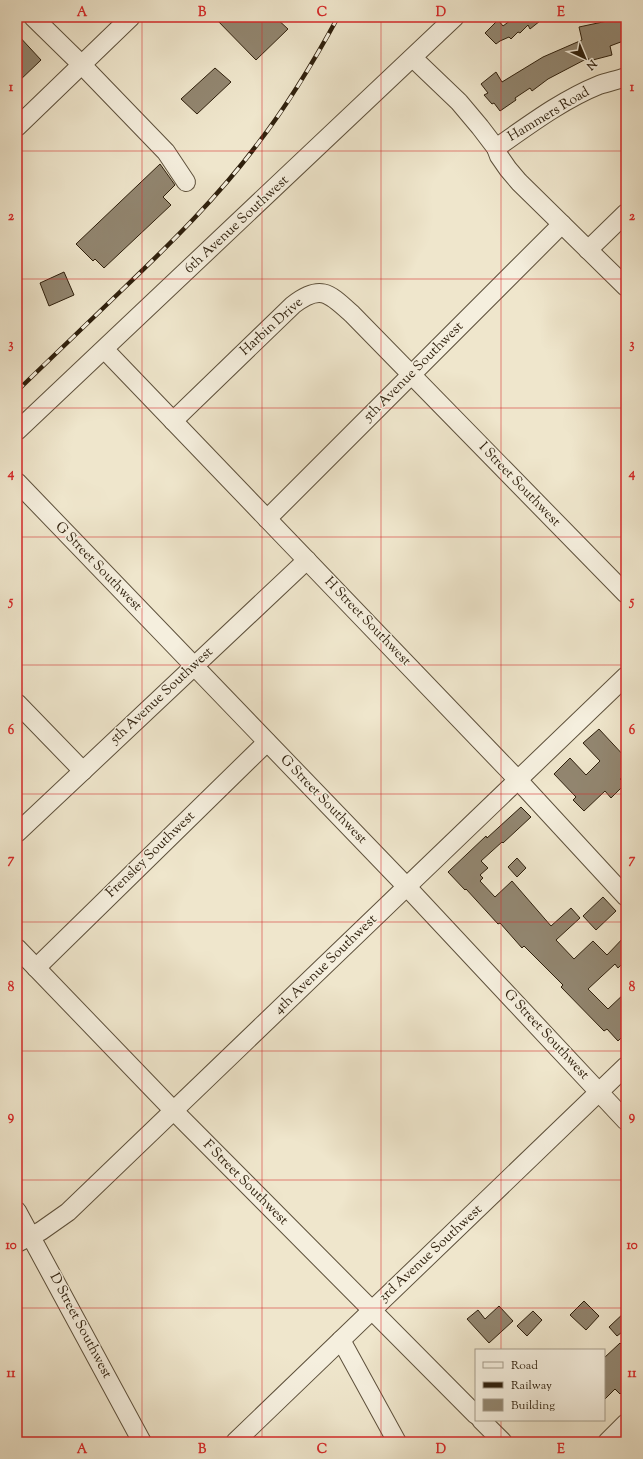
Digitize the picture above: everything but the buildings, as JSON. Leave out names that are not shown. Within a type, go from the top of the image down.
[{"type":"street","points":[[33,17],[81,64],[166,152],[186,182]]},
{"type":"street","points":[[17,127],[131,17]]},
{"type":"street","name":"6th Avenue Southwest","points":[[17,432],[456,17]]},
{"type":"street","points":[[413,58],[459,102],[496,148],[499,156],[519,182],[626,287]]},
{"type":"street","name":"Hammers Road","points":[[496,148],[531,123],[568,101],[599,86],[626,77]]},
{"type":"street","points":[[588,250],[626,213]]},
{"type":"street","name":"5th Avenue Southwest","points":[[267,519],[562,224]]},
{"type":"street","name":"Harbin Drive","points":[[173,421],[293,305],[302,298],[312,294],[322,293],[332,296],[352,314],[411,375]]},
{"type":"street","name":"H Street Southwest","points":[[105,350],[518,780],[626,897]]},
{"type":"street","name":"I Street Southwest","points":[[411,375],[626,594]]},
{"type":"street","name":"G Street Southwest","points":[[17,482],[407,887],[626,1121]]},
{"type":"street","name":"5th Avenue Southwest","points":[[17,833],[306,560]]},
{"type":"street","name":"4th Avenue Southwest","points":[[24,1240],[68,1212],[626,676]]},
{"type":"street","points":[[17,703],[83,771]]},
{"type":"street","name":"Frensley Southwest","points":[[36,968],[267,742]]},
{"type":"street","name":"F Street Southwest","points":[[17,948],[174,1111],[475,1414]]},
{"type":"street","name":"3rd Avenue Southwest","points":[[235,1442],[626,1066]]},
{"type":"street","name":"D Street Southwest","points":[[17,1211],[24,1240],[142,1442]]},
{"type":"street","points":[[341,1340],[397,1442]]},
{"type":"street","points":[[482,1421],[503,1442]]},
{"type":"street","points":[[607,1442],[626,1424]]},
{"type":"railway","points":[[17,391],[194,219],[244,162],[291,97],[338,17]]}]
